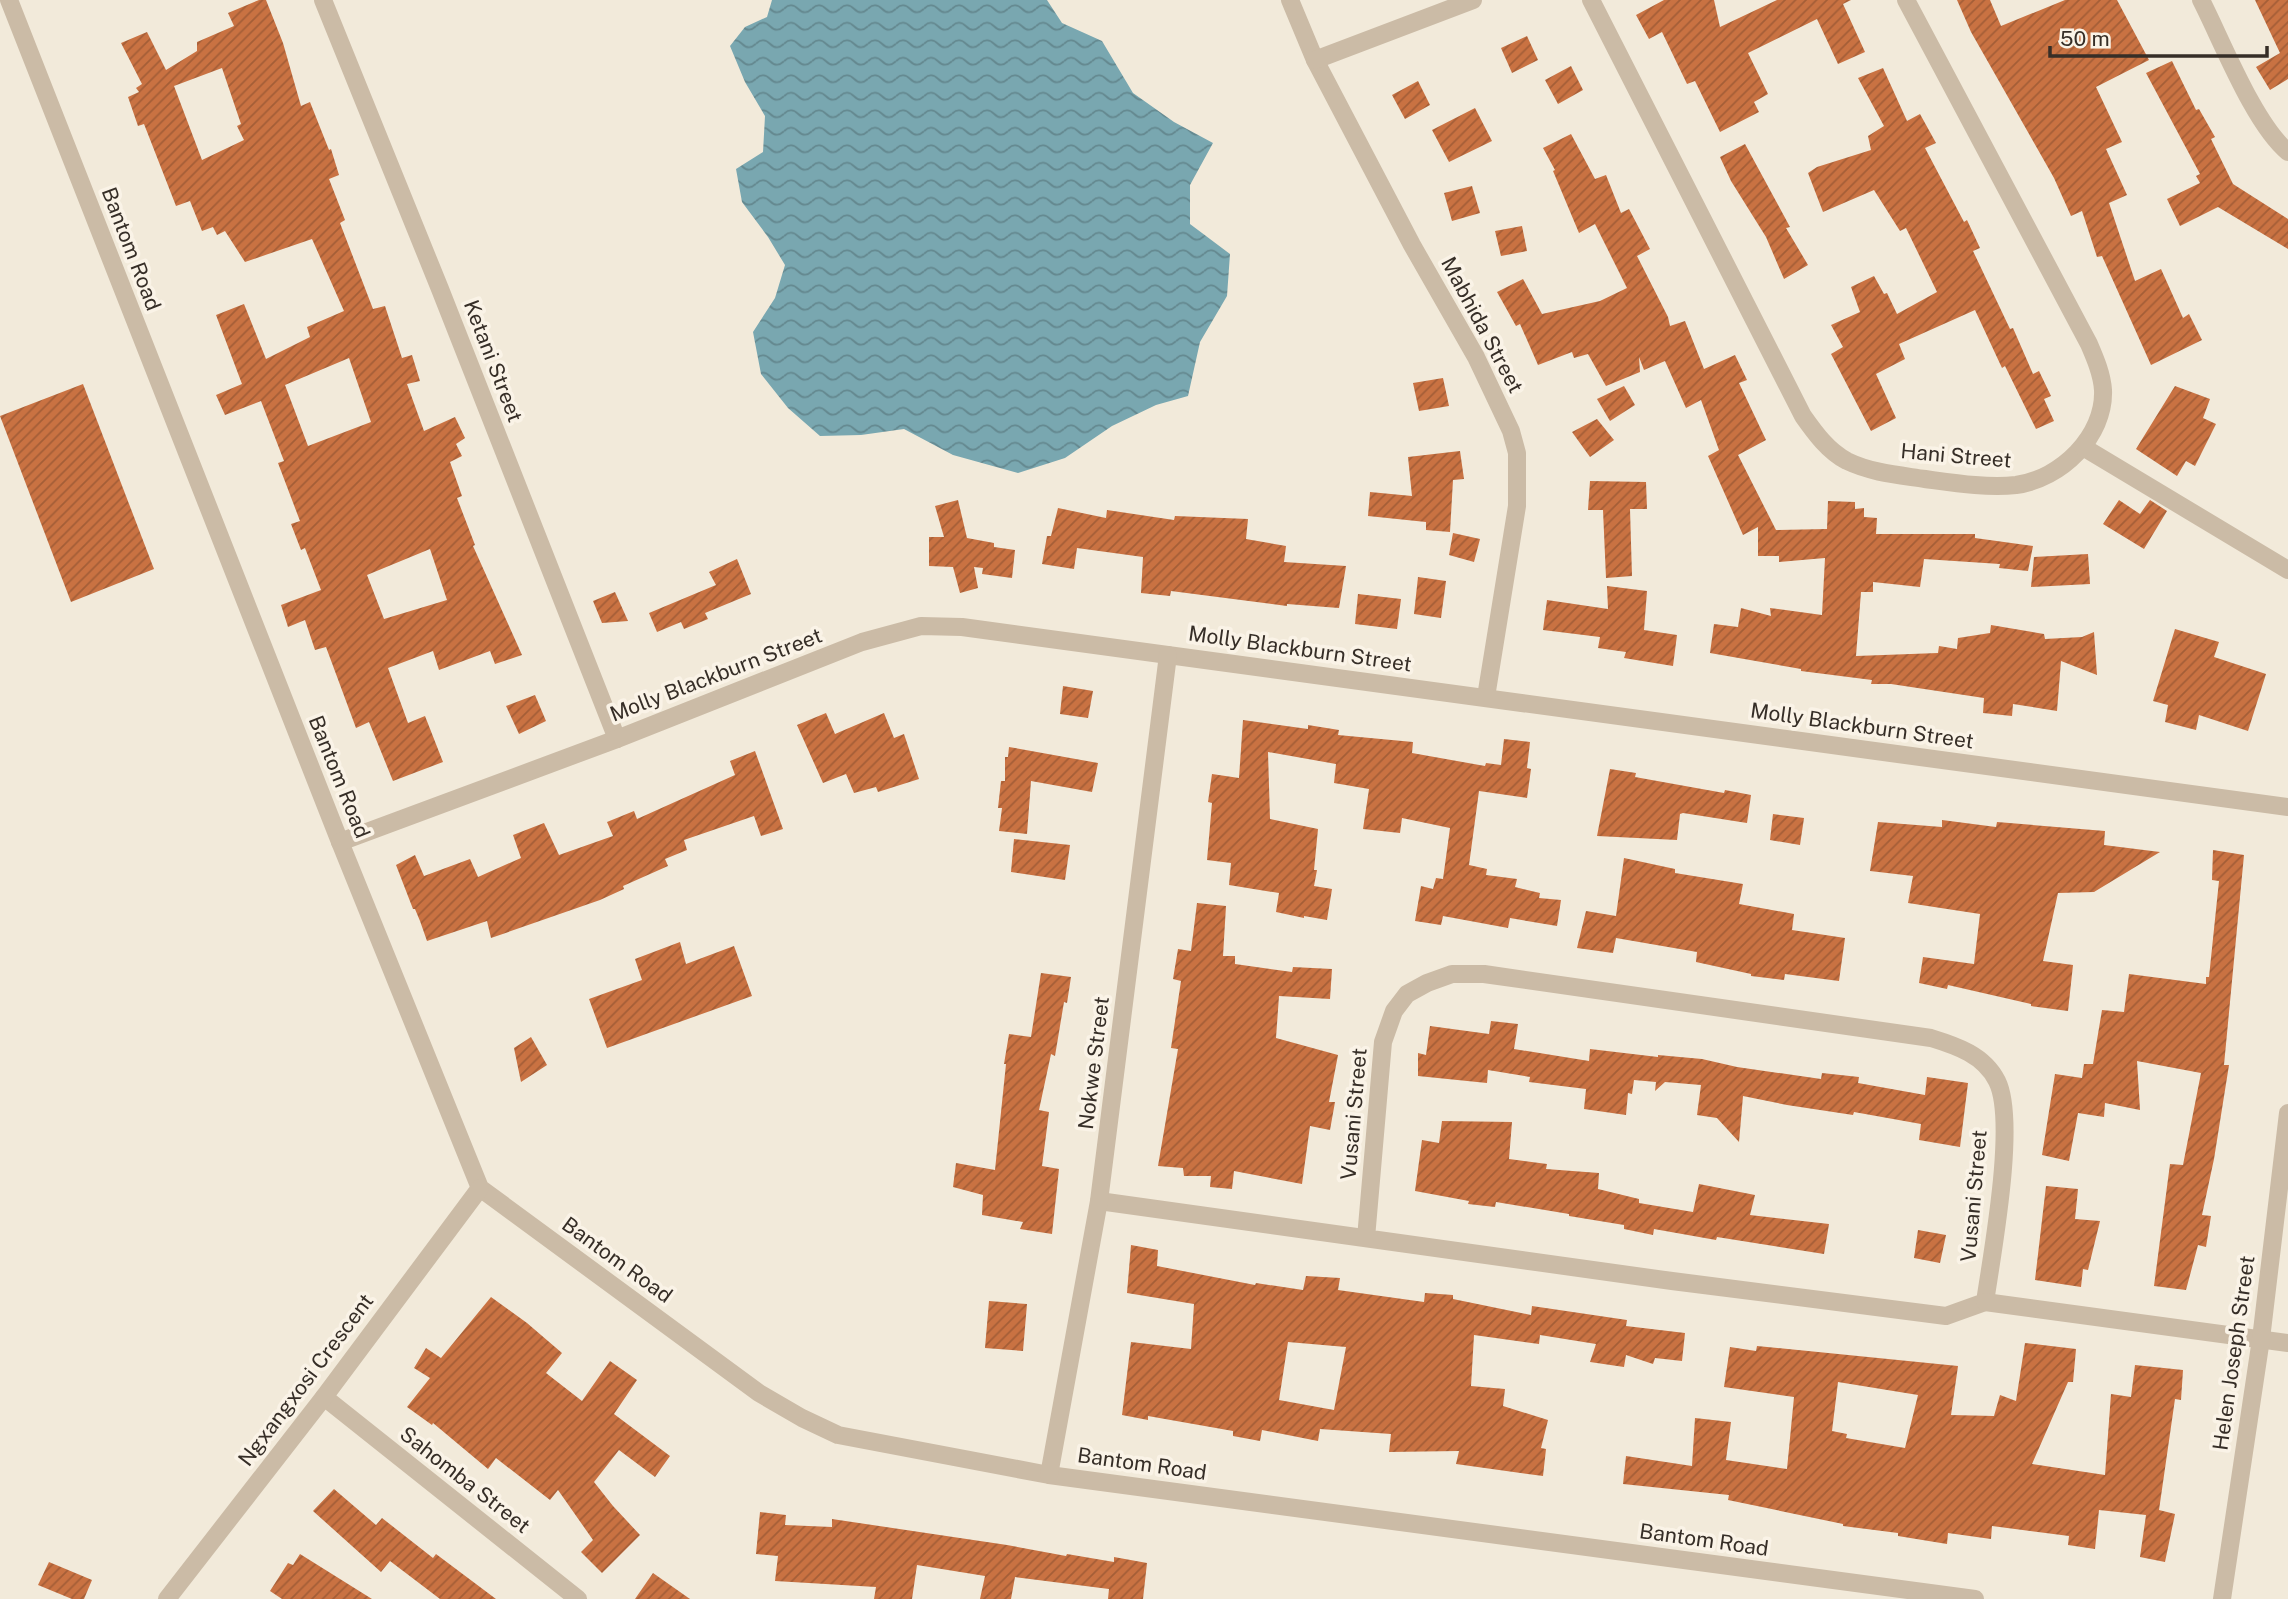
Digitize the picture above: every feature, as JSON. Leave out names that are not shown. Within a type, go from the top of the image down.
[{"type":"street","name":"Bantom Road","points":[[9,0],[340,842],[480,1188],[758,1393],[802,1418],[838,1434],[1049,1475],[1975,1599]]},
{"type":"street","name":"Ketani Street","points":[[323,0],[617,739]]},
{"type":"street","name":"Mabhida Street","points":[[1290,0],[1315,60],[1412,245],[1476,357],[1511,431],[1517,453],[1517,506],[1486,697]]},
{"type":"street","points":[[1315,60],[1473,0]]},
{"type":"street","name":"Hani Street","points":[[1591,0],[1803,416],[1817,436],[1846,460],[1873,471],[1995,486],[2040,479],[2069,460],[2082,447],[2095,425],[2103,390],[2098,366],[2089,344],[1906,0]]},
{"type":"street","points":[[2202,0],[2259,116],[2288,152]]},
{"type":"street","points":[[2082,447],[2288,570]]},
{"type":"street","name":"Molly Blackburn Street","points":[[340,842],[617,739],[862,642],[921,626],[962,626],[2288,807]]},
{"type":"street","name":"Nokwe Street","points":[[1049,1475],[1099,1201],[1168,654]]},
{"type":"street","name":"Vusani Street","points":[[1366,1238],[1383,1042],[1394,1011],[1407,994],[1427,983],[1452,974],[1484,974],[1931,1038],[1959,1047],[1981,1060],[1997,1082],[2004,1109],[2004,1143],[1985,1302]]},
{"type":"street","name":"Helen Joseph Street","points":[[2222,1599],[2260,1339],[2288,1113]]},
{"type":"street","name":"Ngxangxosi Crescent","points":[[167,1599],[324,1397],[480,1188]]},
{"type":"street","points":[[1099,1201],[1928,1316],[1946,1316],[1985,1302],[2288,1343]]},
{"type":"street","name":"Sahomba Street","points":[[324,1397],[578,1599]]},
{"type":"water","points":[[772,0],[1047,0],[1062,23],[1102,41],[1133,93],[1174,122],[1213,143],[1190,185],[1190,224],[1230,254],[1227,296],[1200,342],[1188,396],[1156,405],[1112,426],[1065,458],[1018,473],[953,455],[904,429],[861,435],[820,436],[788,408],[761,374],[753,332],[775,298],[785,265],[742,202],[736,169],[763,152],[765,116],[745,82],[730,46],[745,27],[767,17]]},
{"type":"building","points":[[259,0],[266,0],[283,43],[301,106],[310,102],[329,150],[331,149],[339,175],[329,179],[345,220],[340,223],[373,309],[385,306],[402,358],[412,355],[420,381],[407,384],[424,431],[455,417],[465,438],[456,444],[462,456],[450,462],[462,496],[457,498],[475,545],[473,546],[522,655],[495,664],[490,651],[439,670],[433,651],[388,668],[408,723],[425,716],[443,762],[393,781],[369,722],[356,728],[326,647],[315,650],[305,620],[288,627],[281,605],[321,590],[305,548],[301,550],[291,524],[300,521],[278,463],[284,461],[261,401],[225,415],[216,395],[242,384],[216,315],[244,304],[266,359],[310,337],[307,327],[344,311],[312,239],[245,262],[225,231],[217,235],[213,227],[202,231],[190,201],[176,206],[144,124],[138,126],[128,97],[139,92],[136,88],[142,84],[121,43],[147,32],[166,70],[197,51],[197,42],[234,26],[228,13]],"holes":[[[222,68],[241,124],[237,126],[244,140],[202,160],[174,86]],[[349,358],[371,422],[308,446],[285,385]],[[430,549],[447,600],[384,619],[367,575]]]},
{"type":"building","points":[[1664,0],[1714,0],[1720,27],[1777,0],[1851,0],[1843,4],[1865,52],[1838,64],[1817,19],[1748,53],[1768,94],[1754,102],[1759,112],[1720,132],[1695,81],[1687,84],[1662,32],[1649,39],[1636,15]]},
{"type":"building","points":[[1957,0],[1990,0],[2001,26],[2065,0],[2117,0],[2149,60],[2096,87],[2122,142],[2106,149],[2127,195],[2109,203],[2135,281],[2161,269],[2183,318],[2189,314],[2202,340],[2151,365],[2102,256],[2097,257],[2082,211],[2071,216],[2054,178],[1971,32]]},
{"type":"building","points":[[2255,0],[2288,0],[2288,79],[2270,90],[2256,67],[2280,53]]},
{"type":"building","points":[[1527,36],[1538,60],[1512,73],[1501,48]]},
{"type":"building","points":[[2172,61],[2196,110],[2199,109],[2215,137],[2211,139],[2233,184],[2288,219],[2288,249],[2218,207],[2180,226],[2167,199],[2200,183],[2196,176],[2200,174],[2146,73]]},
{"type":"building","points":[[1571,66],[1583,90],[1558,104],[1545,80]]},
{"type":"building","points":[[1883,68],[1907,121],[1920,114],[1936,143],[1925,148],[1964,222],[1967,220],[1980,248],[1973,251],[2010,329],[2013,328],[2033,374],[2039,371],[2051,396],[2044,399],[2054,421],[2036,429],[2005,366],[2002,368],[1975,310],[1899,344],[1905,359],[1876,374],[1896,418],[1871,431],[1831,354],[1843,347],[1831,325],[1860,312],[1851,287],[1874,276],[1884,294],[1887,293],[1897,314],[1937,292],[1906,228],[1900,231],[1874,190],[1823,212],[1808,173],[1817,167],[1871,150],[1868,136],[1884,126],[1858,78]]},
{"type":"building","points":[[1418,81],[1430,105],[1405,119],[1392,95]]},
{"type":"building","points":[[1475,108],[1492,141],[1449,162],[1432,130]]},
{"type":"building","points":[[1571,134],[1595,179],[1606,175],[1621,213],[1629,209],[1650,249],[1637,256],[1670,326],[1685,321],[1704,369],[1735,355],[1747,380],[1739,383],[1766,440],[1738,455],[1776,530],[1827,529],[1828,501],[1855,502],[1855,509],[1864,508],[1864,517],[1877,518],[1876,534],[1975,534],[1975,538],[2033,546],[2028,571],[1999,568],[2000,564],[1924,559],[1920,587],[1873,582],[1873,592],[1861,592],[1856,656],[1938,653],[1939,646],[1957,649],[1958,638],[1990,633],[1991,625],[2044,634],[2045,639],[2082,637],[2094,632],[2097,675],[2061,661],[2057,711],[2013,704],[2012,716],[1983,713],[1984,698],[1891,684],[1871,684],[1872,680],[1801,671],[1710,653],[1714,624],[1738,627],[1741,608],[1771,616],[1770,608],[1822,615],[1825,558],[1779,562],[1779,556],[1758,556],[1758,527],[1743,535],[1708,456],[1719,450],[1701,400],[1686,408],[1665,361],[1644,370],[1639,357],[1640,372],[1606,386],[1588,354],[1574,358],[1572,352],[1538,365],[1520,324],[1516,326],[1497,292],[1523,279],[1542,314],[1600,301],[1627,288],[1595,224],[1579,233],[1553,171],[1555,170],[1543,148]]},
{"type":"building","points":[[1745,144],[1790,227],[1786,228],[1808,265],[1784,279],[1766,237],[1731,181],[1720,157]]},
{"type":"building","points":[[1472,186],[1480,213],[1452,221],[1444,193]]},
{"type":"building","points":[[1522,226],[1527,251],[1501,256],[1495,231]]},
{"type":"building","points":[[1443,378],[1449,406],[1419,411],[1413,383]]},
{"type":"building","points":[[83,384],[154,569],[71,602],[0,416]]},
{"type":"building","points":[[1624,386],[1635,405],[1610,421],[1597,399]]},
{"type":"building","points":[[2175,386],[2210,399],[2203,418],[2216,424],[2195,466],[2186,461],[2177,476],[2136,449]]},
{"type":"building","points":[[1597,419],[1614,440],[1590,457],[1572,432]]},
{"type":"building","points":[[1460,451],[1464,479],[1453,480],[1450,532],[1426,530],[1426,522],[1368,516],[1370,492],[1412,496],[1408,457]]},
{"type":"building","points":[[1590,481],[1646,482],[1647,509],[1630,509],[1632,576],[1606,578],[1603,510],[1588,510]]},
{"type":"building","points":[[958,500],[967,538],[994,543],[994,547],[1015,550],[1012,578],[982,574],[983,568],[974,567],[978,588],[960,593],[953,567],[929,566],[929,537],[944,537],[935,506]]},
{"type":"building","points":[[2119,500],[2140,514],[2150,500],[2167,511],[2144,549],[2103,524]]},
{"type":"building","points":[[1058,508],[1106,518],[1107,510],[1174,520],[1175,516],[1248,519],[1246,539],[1286,546],[1284,562],[1346,566],[1339,608],[1287,606],[1171,591],[1170,596],[1141,593],[1143,557],[1077,548],[1074,569],[1042,564],[1047,536],[1051,536]]},
{"type":"building","points":[[1453,533],[1480,539],[1474,562],[1449,555]]},
{"type":"building","points":[[2088,554],[2090,584],[2031,587],[2034,557]]},
{"type":"building","points":[[737,559],[751,594],[705,613],[708,619],[684,629],[681,622],[657,632],[649,613],[716,585],[709,572]]},
{"type":"building","points":[[1418,577],[1446,581],[1441,618],[1414,614]]},
{"type":"building","points":[[1607,586],[1647,591],[1644,630],[1677,635],[1673,666],[1624,658],[1626,652],[1598,648],[1600,637],[1543,630],[1547,600],[1608,609]]},
{"type":"building","points":[[615,592],[628,621],[602,623],[593,601]]},
{"type":"building","points":[[1358,594],[1401,599],[1397,629],[1355,624]]},
{"type":"building","points":[[2175,629],[2219,642],[2214,657],[2266,674],[2248,731],[2199,715],[2196,730],[2165,722],[2168,705],[2153,701]]},
{"type":"building","points":[[1063,686],[1093,691],[1088,718],[1060,714]]},
{"type":"building","points":[[535,695],[546,721],[519,734],[506,706]]},
{"type":"building","points":[[826,713],[835,734],[884,713],[894,738],[904,734],[919,779],[878,792],[876,787],[854,793],[846,774],[823,783],[797,725]]},
{"type":"building","points":[[1243,720],[1308,729],[1308,725],[1339,730],[1338,735],[1413,742],[1412,753],[1485,766],[1486,763],[1501,765],[1504,739],[1530,742],[1527,768],[1531,769],[1527,798],[1479,791],[1469,865],[1487,869],[1486,875],[1517,879],[1515,887],[1540,893],[1539,898],[1561,900],[1557,926],[1510,918],[1508,928],[1443,916],[1441,925],[1415,921],[1421,886],[1433,889],[1436,878],[1443,879],[1450,828],[1402,818],[1400,833],[1363,829],[1369,789],[1334,783],[1336,764],[1268,752],[1270,819],[1318,829],[1314,886],[1332,889],[1327,920],[1276,912],[1279,893],[1229,885],[1231,863],[1207,860],[1212,803],[1208,802],[1212,774],[1239,778]]},
{"type":"building","points":[[1009,747],[1098,763],[1092,792],[1031,781],[1027,834],[999,831],[1001,781],[1005,781],[1005,757],[1008,757]]},
{"type":"building","points":[[755,751],[783,829],[761,836],[754,816],[684,840],[687,850],[665,859],[668,866],[623,886],[624,889],[600,900],[491,938],[487,921],[427,941],[396,865],[415,855],[424,876],[470,859],[478,877],[521,858],[513,835],[544,823],[559,855],[613,836],[607,822],[634,811],[637,819],[735,775],[730,761]]},
{"type":"building","points":[[1610,769],[1636,773],[1635,777],[1724,793],[1725,790],[1751,795],[1747,823],[1683,813],[1680,814],[1677,840],[1597,836]]},
{"type":"building","points":[[1773,814],[1804,818],[1800,845],[1770,840]]},
{"type":"building","points":[[1942,820],[1996,827],[1997,822],[2105,831],[2104,845],[2160,852],[2094,892],[2058,893],[2043,961],[2073,965],[2068,1011],[2031,1006],[1948,985],[1947,989],[1919,983],[1923,957],[1974,964],[1980,914],[1908,903],[1913,876],[1870,871],[1878,822],[1942,827]]},
{"type":"building","points":[[1014,839],[1070,845],[1065,880],[1011,872]]},
{"type":"building","points":[[2213,850],[2244,855],[2224,1065],[2229,1065],[2202,1215],[2211,1216],[2206,1247],[2198,1245],[2186,1290],[2154,1286],[2170,1164],[2183,1165],[2201,1073],[2137,1061],[2140,1110],[2105,1103],[2104,1117],[2078,1113],[2069,1161],[2042,1155],[2055,1074],[2082,1078],[2084,1064],[2093,1064],[2102,1010],[2124,1012],[2129,974],[2206,984],[2219,881],[2212,880]]},
{"type":"building","points":[[1624,858],[1675,869],[1675,873],[1743,884],[1739,904],[1794,914],[1792,930],[1845,938],[1839,981],[1785,974],[1784,980],[1751,976],[1696,962],[1697,952],[1616,938],[1613,953],[1577,948],[1586,911],[1616,916]]},
{"type":"building","points":[[1197,903],[1226,906],[1223,956],[1235,956],[1235,964],[1292,972],[1293,967],[1332,969],[1330,999],[1279,996],[1276,1038],[1338,1055],[1329,1102],[1335,1102],[1330,1130],[1310,1126],[1302,1184],[1234,1171],[1232,1189],[1210,1187],[1211,1176],[1184,1176],[1183,1168],[1158,1166],[1178,1049],[1171,1048],[1181,981],[1173,979],[1178,949],[1191,951]]},
{"type":"building","points":[[680,942],[686,964],[734,946],[752,996],[607,1048],[589,999],[642,980],[635,959]]},
{"type":"building","points":[[1041,973],[1071,977],[1055,1056],[1051,1054],[1039,1110],[1049,1112],[1042,1166],[1059,1169],[1052,1234],[1020,1229],[1023,1222],[982,1215],[983,1195],[953,1187],[956,1163],[995,1170],[1009,1034],[1031,1037]]},
{"type":"building","points":[[1491,1021],[1518,1024],[1514,1049],[1589,1061],[1590,1049],[1702,1059],[1821,1079],[1822,1073],[1859,1077],[1858,1083],[1925,1095],[1927,1077],[1968,1083],[1960,1147],[1919,1140],[1921,1124],[1743,1096],[1739,1142],[1717,1118],[1697,1115],[1701,1085],[1665,1082],[1655,1091],[1656,1082],[1634,1080],[1632,1094],[1628,1093],[1626,1115],[1584,1109],[1586,1089],[1529,1082],[1530,1077],[1488,1070],[1487,1083],[1418,1076],[1418,1053],[1426,1055],[1430,1026],[1489,1034]]},
{"type":"building","points":[[531,1037],[547,1065],[521,1082],[514,1048]]},
{"type":"building","points":[[1442,1121],[1512,1122],[1509,1159],[1547,1164],[1546,1169],[1599,1173],[1598,1189],[1639,1199],[1639,1203],[1693,1212],[1699,1184],[1755,1195],[1750,1215],[1829,1224],[1824,1254],[1654,1229],[1653,1235],[1624,1229],[1624,1225],[1569,1214],[1496,1202],[1495,1207],[1468,1204],[1469,1201],[1415,1191],[1422,1140],[1439,1143]]},
{"type":"building","points":[[2046,1186],[2078,1189],[2075,1219],[2100,1221],[2088,1270],[2083,1269],[2081,1287],[2035,1280]]},
{"type":"building","points":[[1918,1230],[1946,1235],[1940,1263],[1914,1258]]},
{"type":"building","points":[[1131,1245],[1158,1250],[1157,1266],[1255,1285],[1303,1290],[1306,1276],[1340,1278],[1338,1290],[1424,1302],[1425,1293],[1453,1295],[1453,1299],[1531,1315],[1532,1306],[1627,1320],[1626,1326],[1685,1333],[1682,1361],[1655,1358],[1653,1364],[1626,1355],[1624,1367],[1590,1362],[1596,1344],[1540,1335],[1539,1344],[1474,1335],[1471,1386],[1505,1389],[1503,1406],[1548,1420],[1541,1448],[1546,1449],[1543,1476],[1456,1464],[1459,1451],[1389,1452],[1391,1434],[1320,1429],[1318,1441],[1262,1430],[1260,1441],[1233,1436],[1233,1431],[1148,1416],[1148,1420],[1122,1415],[1131,1342],[1191,1349],[1194,1304],[1127,1293]],"holes":[[[1288,1342],[1346,1347],[1334,1410],[1279,1400]]]},
{"type":"building","points":[[491,1297],[562,1353],[546,1373],[582,1401],[610,1361],[637,1380],[614,1414],[670,1456],[655,1477],[619,1450],[594,1482],[640,1535],[602,1573],[581,1552],[593,1540],[558,1490],[550,1500],[496,1458],[488,1469],[433,1423],[432,1425],[407,1407],[430,1378],[414,1368],[426,1348],[441,1358]]},
{"type":"building","points":[[989,1301],[1027,1304],[1023,1351],[985,1348]]},
{"type":"building","points":[[2025,1343],[2076,1349],[2073,1382],[2068,1382],[2032,1464],[2105,1475],[2111,1394],[2131,1397],[2135,1365],[2183,1370],[2181,1400],[2175,1399],[2159,1510],[2175,1514],[2165,1562],[2140,1557],[2146,1515],[2099,1510],[2095,1549],[2068,1545],[2069,1536],[1992,1526],[1991,1539],[1948,1533],[1947,1544],[1898,1536],[1898,1533],[1843,1526],[1728,1500],[1729,1495],[1623,1484],[1626,1456],[1692,1466],[1695,1418],[1731,1422],[1726,1460],[1787,1469],[1794,1397],[1724,1387],[1730,1347],[1756,1351],[1757,1346],[1958,1366],[1951,1415],[1994,1416],[2000,1395],[2016,1401]],"holes":[[[1838,1382],[1918,1395],[1905,1448],[1846,1438],[1847,1434],[1832,1431]]]},
{"type":"building","points":[[334,1489],[376,1525],[382,1518],[433,1558],[436,1554],[496,1599],[440,1599],[390,1561],[381,1572],[313,1511]]},
{"type":"building","points":[[760,1512],[786,1515],[785,1525],[832,1527],[832,1519],[1066,1556],[1067,1554],[1114,1562],[1114,1557],[1147,1563],[1143,1599],[1108,1599],[1109,1589],[1015,1577],[1011,1599],[980,1599],[985,1576],[917,1565],[912,1599],[874,1599],[876,1587],[775,1581],[778,1556],[756,1554]]},
{"type":"building","points":[[300,1554],[372,1599],[282,1599],[270,1591],[288,1563],[293,1565]]},
{"type":"building","points":[[49,1562],[92,1580],[84,1599],[72,1599],[38,1585]]},
{"type":"building","points":[[653,1573],[690,1599],[635,1599]]}]
